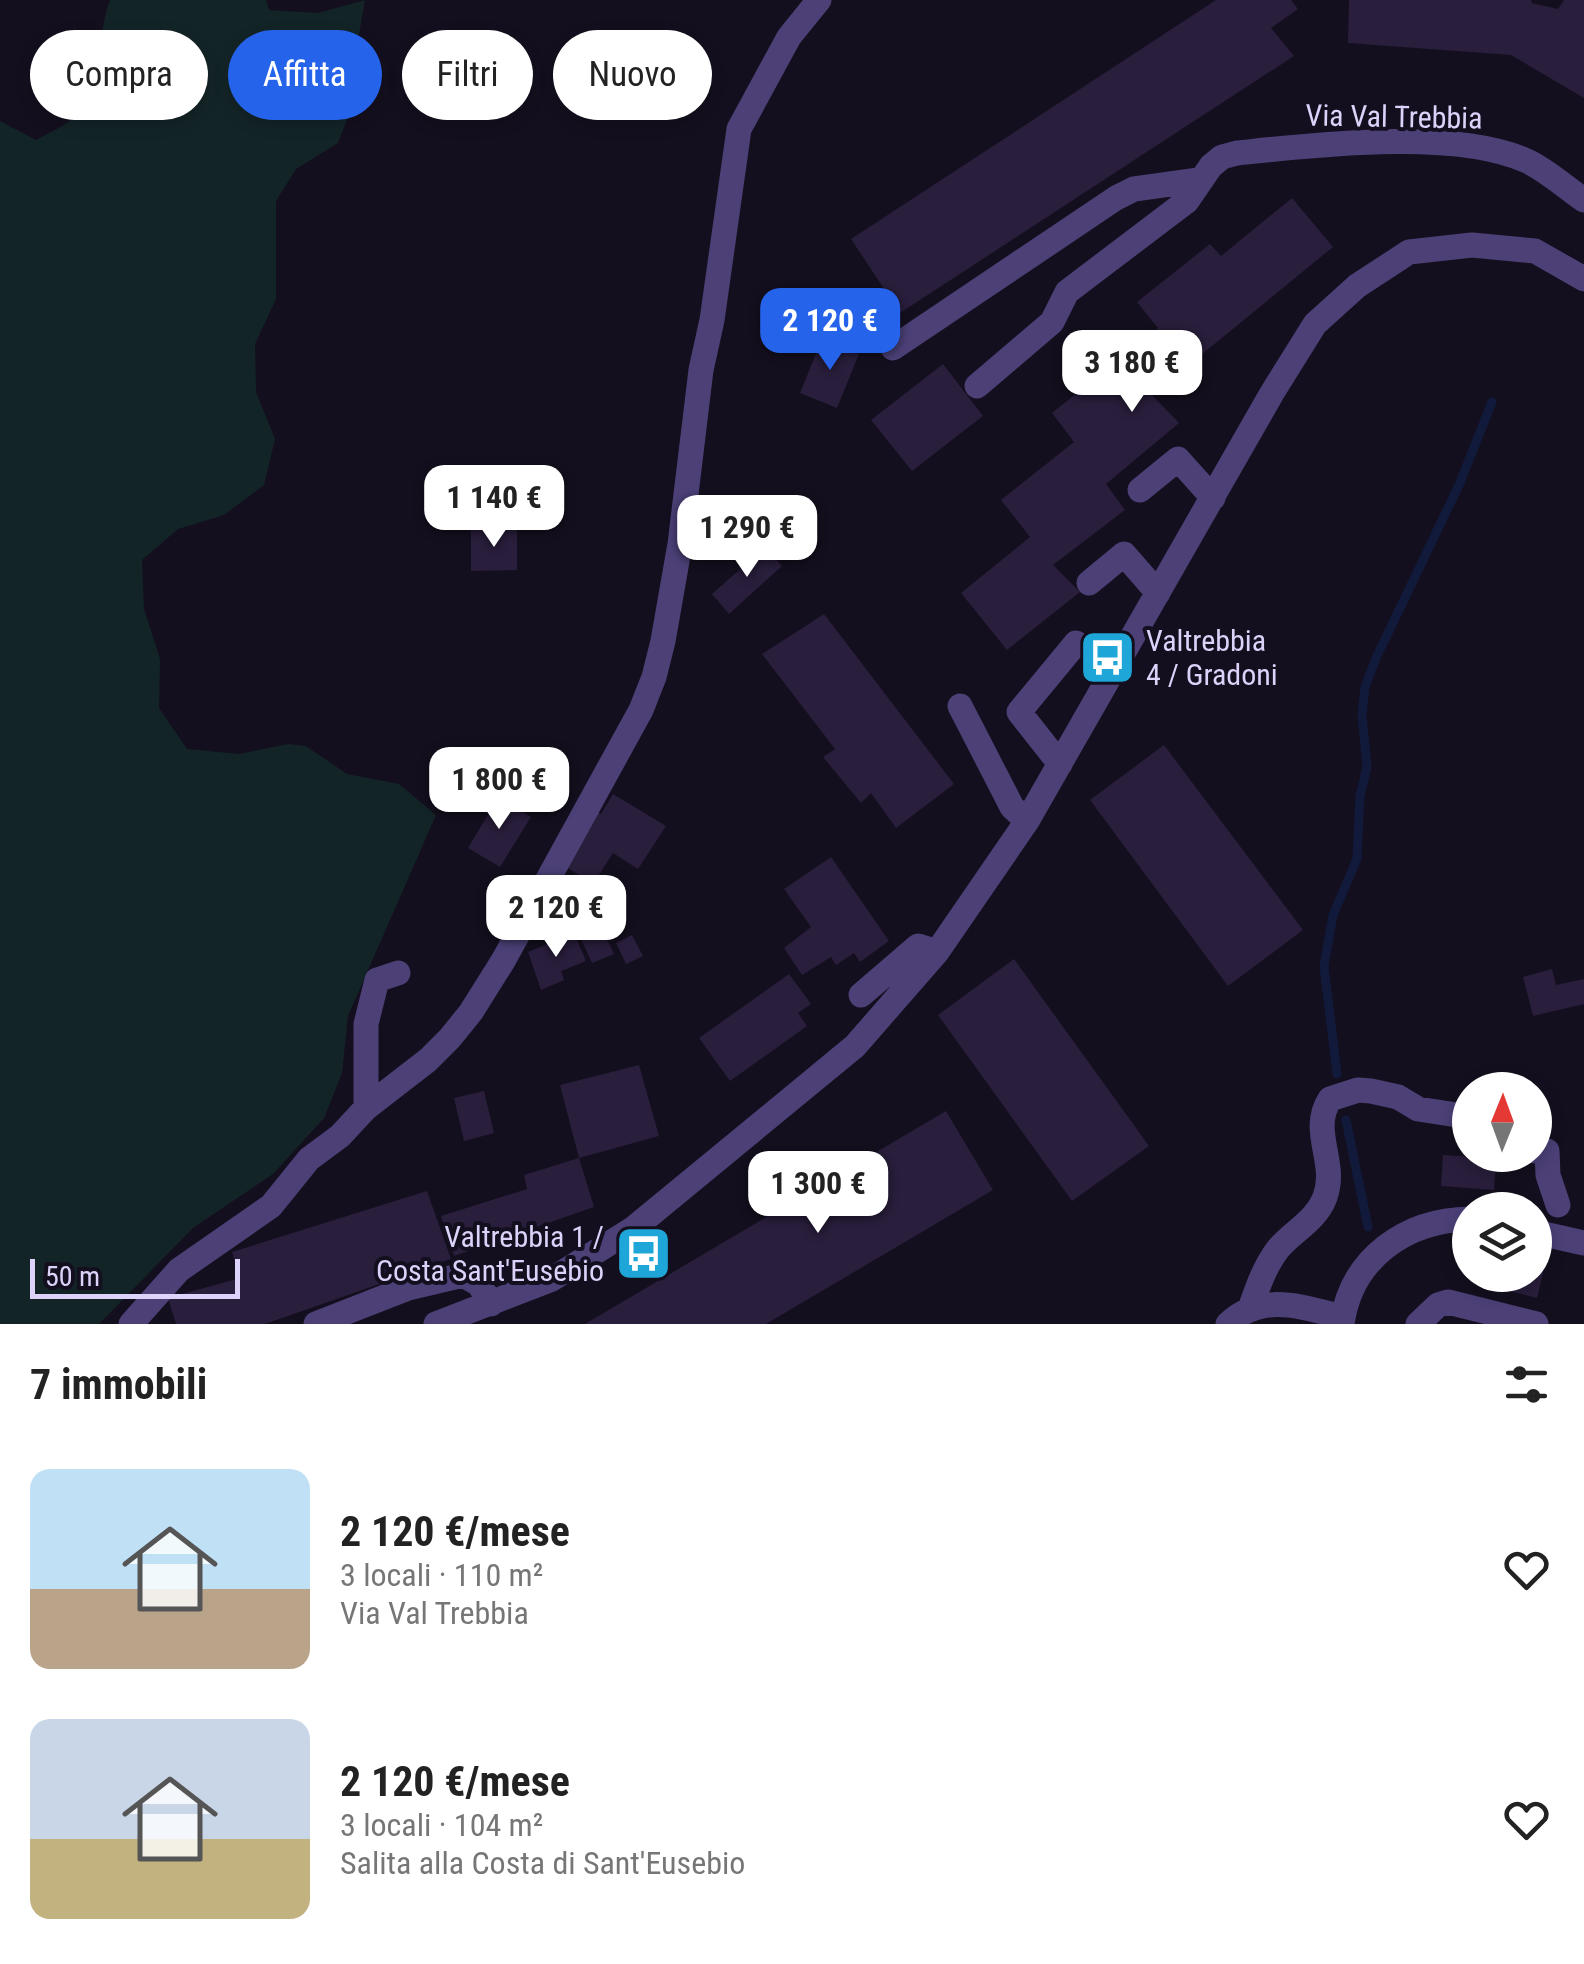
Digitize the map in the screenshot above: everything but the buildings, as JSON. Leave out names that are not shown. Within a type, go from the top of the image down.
[{"type":"street","points":[[131,1324],[179,1270],[271,1206],[309,1158],[428,1060],[471,1012],[588,811],[654,677],[680,544],[701,370],[712,320],[739,130],[774,62],[800,20],[818,0]]},
{"type":"street","name":"Via Val Trebbia","points":[[976,386],[1052,322],[1067,292],[1188,201],[1200,180],[1222,157],[1338,143],[1474,145],[1528,162],[1584,200]]},
{"type":"street","name":"Via Val Trebbia","points":[[893,348],[1116,198],[1134,189],[1200,180]]},
{"type":"street","points":[[436,1324],[552,1280],[634,1228],[855,1046],[937,952],[1026,821],[1315,324],[1357,286],[1408,252],[1472,245],[1536,252],[1584,279]]},
{"type":"street","points":[[1140,490],[1178,459],[1213,498]]},
{"type":"street","points":[[1089,583],[1124,554],[1158,593]]},
{"type":"street","points":[[1060,764],[1019,712],[1076,643]]},
{"type":"street","points":[[960,706],[1012,806],[1026,821]]},
{"type":"street","points":[[861,994],[918,946],[937,952]]},
{"type":"street","points":[[366,1108],[366,1024],[377,980],[398,973]]},
{"type":"street","points":[[1228,1324],[1251,1306],[1280,1246],[1314,1216],[1327,1193],[1328,1166],[1320,1122],[1330,1099],[1371,1090],[1398,1097],[1418,1109],[1452,1114]]},
{"type":"street","points":[[1548,1172],[1558,1205]]},
{"type":"street","points":[[1251,1306],[1272,1304],[1343,1320],[1358,1274],[1371,1257],[1390,1242],[1419,1228],[1452,1220]]},
{"type":"street","points":[[1552,1236],[1584,1243]]},
{"type":"street","points":[[316,1324],[408,1288],[463,1274],[479,1284],[491,1304]]},
{"type":"street","points":[[1418,1324],[1438,1305],[1448,1302],[1536,1324]]},
{"type":"shaded area","points":[[110,0],[266,0],[269,10],[318,13],[365,0],[360,30],[228,30],[228,120],[347,120],[338,143],[296,169],[276,201],[276,299],[255,344],[256,392],[275,439],[264,485],[224,515],[178,529],[142,560],[144,609],[160,659],[159,708],[187,749],[239,754],[288,744],[306,746],[347,774],[399,784],[436,815],[348,1016],[342,1073],[324,1118],[273,1174],[193,1228],[99,1324],[0,1324],[0,121],[36,140],[70,120],[208,120],[208,30],[102,30]]},
{"type":"waterway","points":[[1337,1074],[1324,966],[1333,915],[1357,859],[1360,796],[1367,767],[1362,715],[1365,687],[1459,485],[1492,402]]},
{"type":"waterway","points":[[1346,1120],[1368,1227]]},
{"type":"place","name":"Valtrebbia 4 / Gradoni","points":[[1107,658]]},
{"type":"place","name":"Valtrebbia 1 / Costa Sant'Eusebio","points":[[643,1254]]}]
